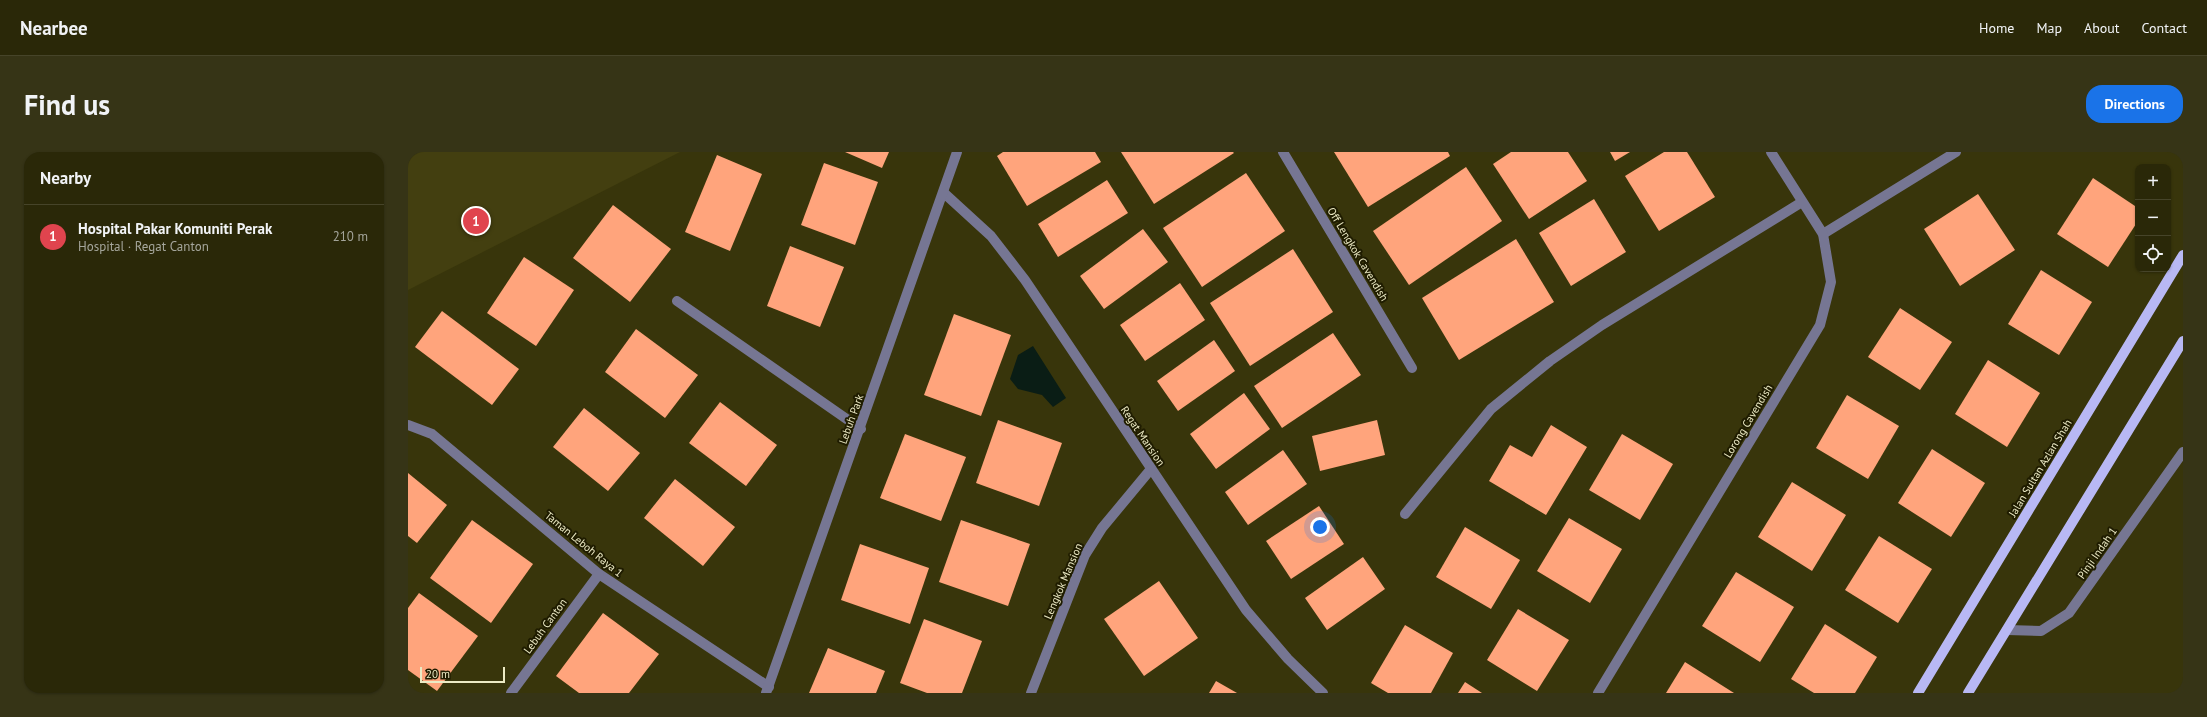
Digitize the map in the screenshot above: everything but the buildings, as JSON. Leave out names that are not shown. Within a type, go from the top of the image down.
[{"type":"main road","name":"Jalan Sultan Azlan Shah","points":[[1918,693],[2183,255]]},
{"type":"main road","points":[[1968,693],[2183,342]]},
{"type":"street","name":"Lebuh Park","points":[[767,690],[958,152]]},
{"type":"street","name":"Off Lengkok Cavendish","points":[[1283,152],[1412,368]]},
{"type":"street","name":"Lorong Cavendish","points":[[1598,693],[1820,325],[1831,282],[1822,234],[1771,152]]},
{"type":"street","points":[[1822,234],[1956,152]]},
{"type":"street","name":"Regat Mansion","points":[[944,193],[991,236],[1026,280],[1150,469],[1246,610],[1288,659],[1323,693]]},
{"type":"street","points":[[1405,514],[1491,409],[1550,361],[1602,325],[1802,202]]},
{"type":"street","points":[[676,301],[860,429]]},
{"type":"street","name":"Taman Leboh Raya 1","points":[[409,424],[432,434],[599,574],[767,690]]},
{"type":"street","name":"Pinji Indah 1","points":[[2007,630],[2041,631],[2069,614],[2183,452]]},
{"type":"street","name":"Lengkok Mansion","points":[[1031,693],[1085,555],[1102,528],[1150,469]]},
{"type":"street","name":"Lebuh Canton","points":[[511,693],[599,574]]},
{"type":"shaded area","points":[[408,152],[680,152],[408,290]]},
{"type":"shaded area","points":[[1033,346],[1066,398],[1053,407],[1042,395],[1018,389],[1010,379],[1018,355]]},
{"type":"place","name":"Hospital Pakar Komuniti Perak","points":[[476,221]]}]
